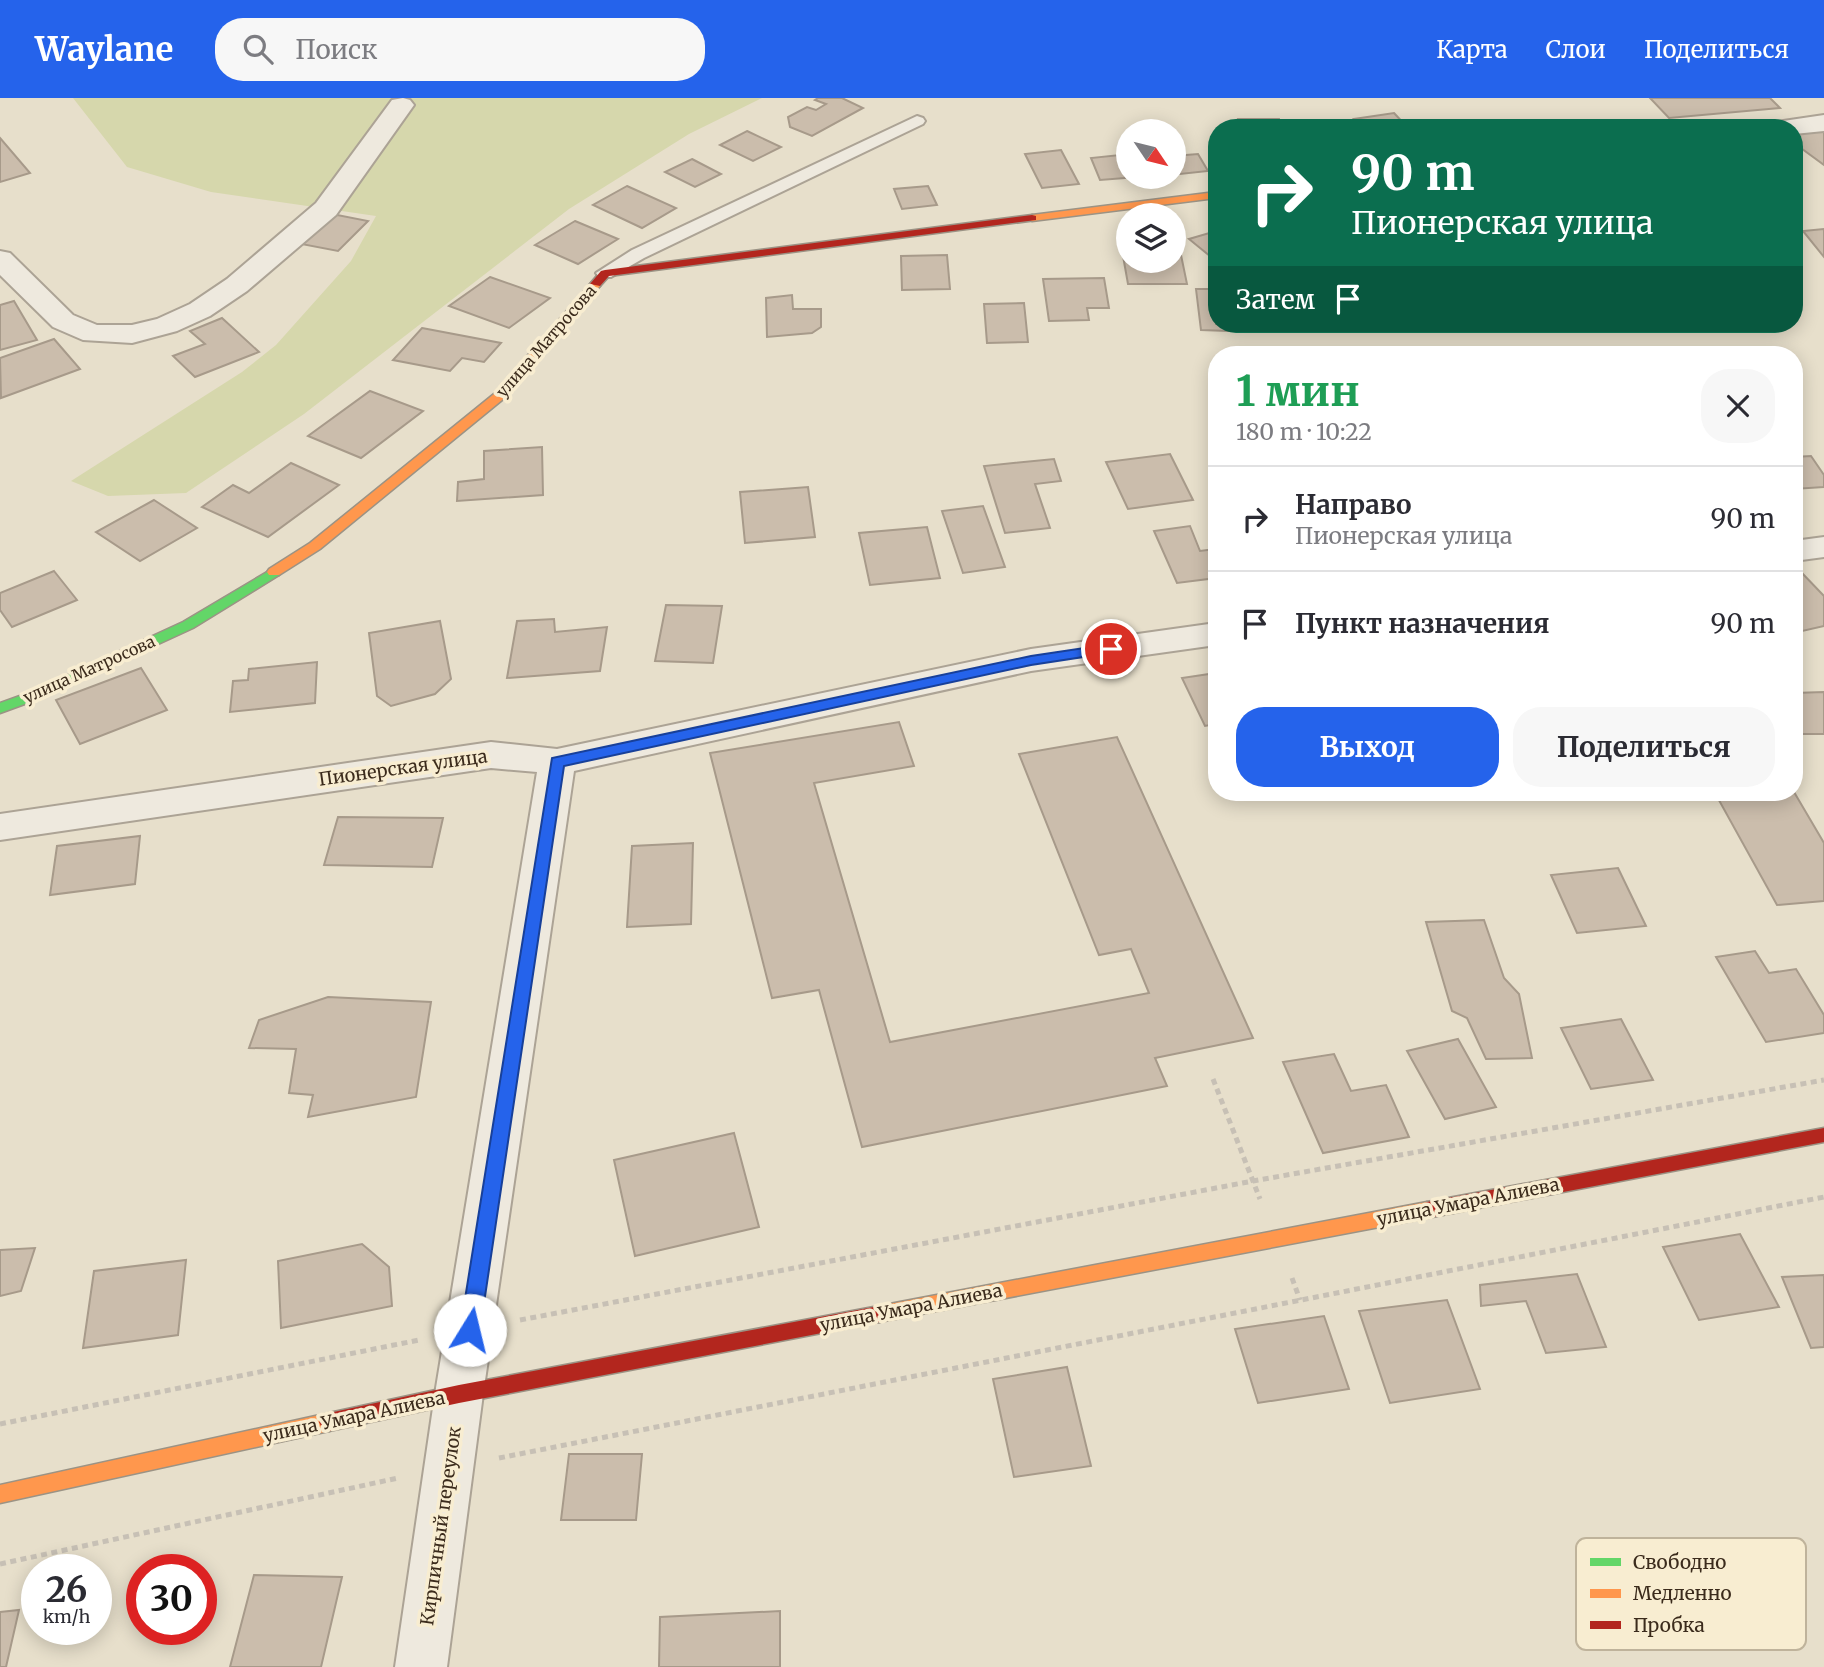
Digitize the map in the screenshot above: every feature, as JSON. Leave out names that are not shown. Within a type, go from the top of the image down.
[{"type":"street","points":[[0,259],[63,321],[93,334],[132,334],[167,325],[200,310],[237,285],[326,209],[401,105]]},
{"type":"street","points":[[1803,125],[1824,122]]},
{"type":"street","name":"улица Матросова","points":[[0,708],[36,695],[188,625],[315,546],[498,397],[605,274],[1208,196]]},
{"type":"street","points":[[1803,550],[1824,547]]},
{"type":"street","name":"Пионерская улица","points":[[0,827],[491,755],[557,762],[1031,660],[1208,635]]},
{"type":"street","name":"Кирпичный переулок","points":[[421,1667],[459,1394],[557,762]]},
{"type":"street","points":[[0,808],[99,811]]},
{"type":"street","name":"улица Умара Алиева","points":[[0,1494],[459,1394],[1824,1135]]},
{"type":"lane","points":[[605,274],[638,254],[918,121]]},
{"type":"path","points":[[1213,1079],[1253,1181]]},
{"type":"path","points":[[0,1424],[470,1330],[1253,1181],[1824,1080]]},
{"type":"path","points":[[0,1564],[449,1467],[1824,1197]]},
{"type":"green space","points":[[73,98],[762,98],[689,134],[569,209],[304,414],[186,493],[108,496],[71,481],[242,372],[276,345],[351,261],[376,216],[211,192],[127,167]]},
{"type":"building","points":[[842,98],[863,108],[812,136],[790,127],[788,117],[807,107],[816,110],[826,104],[815,100]]},
{"type":"building","points":[[1650,98],[1770,98],[1780,108],[1669,118]]},
{"type":"building","points":[[1394,113],[1400,119],[1354,119]]},
{"type":"building","points":[[1824,129],[1824,165],[1803,150],[1803,132]]},
{"type":"building","points":[[747,131],[781,147],[753,161],[720,145]]},
{"type":"building","points":[[0,138],[30,173],[0,182]]},
{"type":"building","points":[[1061,150],[1079,184],[1042,188],[1025,154]]},
{"type":"building","points":[[1198,154],[1208,171],[1186,173],[1186,155]]},
{"type":"building","points":[[1116,155],[1116,179],[1100,180],[1091,158]]},
{"type":"building","points":[[692,159],[721,174],[695,187],[665,172]]},
{"type":"building","points":[[627,186],[676,208],[642,228],[593,205]]},
{"type":"building","points":[[928,186],[937,205],[902,209],[894,189]]},
{"type":"building","points":[[327,213],[368,221],[338,251],[296,243]]},
{"type":"building","points":[[575,221],[618,239],[578,264],[535,245]]},
{"type":"building","points":[[1824,229],[1824,257],[1803,231]]},
{"type":"building","points":[[1208,233],[1208,254],[1189,239]]},
{"type":"building","points":[[947,255],[950,289],[902,290],[901,256]]},
{"type":"building","points":[[1126,273],[1185,273],[1187,284],[1128,284]]},
{"type":"building","points":[[490,277],[550,298],[509,328],[449,306]]},
{"type":"building","points":[[1104,278],[1109,308],[1087,308],[1089,320],[1049,321],[1043,279]]},
{"type":"building","points":[[1196,289],[1208,289],[1208,330],[1201,330]]},
{"type":"building","points":[[792,295],[793,309],[821,309],[821,327],[812,333],[767,337],[766,298]]},
{"type":"building","points":[[14,301],[37,340],[0,350],[0,305]]},
{"type":"building","points":[[1024,303],[1028,342],[987,343],[984,304]]},
{"type":"building","points":[[222,318],[259,352],[195,377],[173,356],[205,344],[190,331]]},
{"type":"building","points":[[422,328],[501,343],[484,362],[462,358],[450,371],[393,360]]},
{"type":"building","points":[[54,339],[80,369],[1,398],[0,358]]},
{"type":"building","points":[[370,391],[423,411],[361,458],[308,436]]},
{"type":"building","points":[[542,447],[543,495],[457,501],[458,482],[484,479],[484,451]]},
{"type":"building","points":[[1170,454],[1193,500],[1128,509],[1106,462]]},
{"type":"building","points":[[1803,456],[1811,456],[1824,475],[1824,487],[1803,488]]},
{"type":"building","points":[[1054,459],[1061,481],[1035,484],[1050,528],[1005,533],[984,466]]},
{"type":"building","points":[[291,463],[339,485],[268,537],[202,507],[233,485],[249,493]]},
{"type":"building","points":[[808,487],[815,537],[745,543],[740,492]]},
{"type":"building","points":[[154,500],[197,528],[140,561],[96,532]]},
{"type":"building","points":[[983,506],[1005,567],[963,573],[942,511]]},
{"type":"building","points":[[1190,526],[1200,551],[1208,550],[1208,579],[1177,583],[1154,531]]},
{"type":"building","points":[[927,527],[940,578],[870,585],[859,533]]},
{"type":"building","points":[[54,571],[77,600],[12,627],[0,610],[0,593]]},
{"type":"building","points":[[1803,574],[1824,596],[1824,626],[1803,631]]},
{"type":"building","points":[[666,605],[722,606],[713,663],[655,661]]},
{"type":"building","points":[[554,619],[555,632],[607,627],[600,671],[507,678],[517,621]]},
{"type":"building","points":[[440,621],[451,679],[435,694],[391,706],[377,696],[369,633]]},
{"type":"building","points":[[317,662],[315,703],[230,712],[233,681],[248,680],[249,669]]},
{"type":"building","points":[[141,668],[167,710],[80,744],[56,700]]},
{"type":"building","points":[[1208,674],[1208,725],[1205,726],[1182,678]]},
{"type":"building","points":[[1824,692],[1824,734],[1803,734],[1803,693]]},
{"type":"building","points":[[899,722],[914,766],[814,783],[890,1042],[1149,993],[1131,949],[1099,955],[1019,754],[1117,737],[1253,1038],[1155,1058],[1167,1086],[862,1147],[819,990],[772,998],[710,753]]},
{"type":"building","points":[[1719,801],[1799,801],[1824,843],[1824,901],[1777,905]]},
{"type":"building","points":[[338,817],[443,818],[432,867],[324,865]]},
{"type":"building","points":[[140,836],[135,884],[50,895],[57,846]]},
{"type":"building","points":[[693,843],[691,924],[627,927],[632,846]]},
{"type":"building","points":[[1618,868],[1646,926],[1577,933],[1551,875]]},
{"type":"building","points":[[1484,920],[1504,978],[1519,994],[1532,1058],[1486,1059],[1467,1018],[1452,1011],[1426,922]]},
{"type":"building","points":[[1755,951],[1769,973],[1796,969],[1824,1015],[1824,1033],[1766,1042],[1716,957]]},
{"type":"building","points":[[328,997],[431,1002],[416,1097],[308,1117],[313,1095],[289,1093],[296,1049],[249,1048],[259,1020]]},
{"type":"building","points":[[1621,1019],[1653,1080],[1591,1089],[1561,1028]]},
{"type":"building","points":[[1458,1039],[1496,1107],[1445,1119],[1407,1051]]},
{"type":"building","points":[[1334,1054],[1351,1091],[1386,1085],[1409,1137],[1323,1153],[1283,1062]]},
{"type":"building","points":[[734,1133],[759,1227],[635,1256],[614,1160]]},
{"type":"building","points":[[1740,1234],[1779,1307],[1699,1320],[1663,1247]]},
{"type":"building","points":[[362,1244],[389,1267],[392,1306],[281,1328],[278,1261]]},
{"type":"building","points":[[35,1248],[21,1291],[0,1296],[0,1250]]},
{"type":"building","points":[[186,1260],[178,1335],[83,1348],[94,1271]]},
{"type":"building","points":[[1577,1274],[1606,1347],[1546,1353],[1526,1301],[1481,1306],[1480,1285]]},
{"type":"building","points":[[1824,1275],[1824,1347],[1811,1348],[1782,1277]]},
{"type":"building","points":[[1447,1300],[1480,1389],[1390,1403],[1359,1311]]},
{"type":"building","points":[[1324,1316],[1349,1389],[1258,1403],[1235,1329]]},
{"type":"building","points":[[1067,1367],[1091,1466],[1014,1477],[993,1379]]},
{"type":"building","points":[[569,1454],[642,1454],[636,1520],[561,1520]]},
{"type":"building","points":[[254,1575],[342,1577],[321,1667],[230,1667]]},
{"type":"building","points":[[19,1610],[6,1667],[0,1667],[0,1612]]},
{"type":"building","points":[[780,1611],[780,1667],[659,1667],[660,1617]]},
{"type":"traffic: fast","points":[[0,708],[36,695],[188,625],[274,572]]},
{"type":"traffic: slow","points":[[1032,218],[1208,196]]},
{"type":"traffic: slow","points":[[274,572],[315,546],[498,397],[596,284]]},
{"type":"traffic: slow","points":[[879,1314],[1427,1210]]},
{"type":"traffic: slow","points":[[0,1494],[329,1422]]},
{"type":"traffic: jam","points":[[596,284],[605,273],[1032,218]]},
{"type":"traffic: jam","points":[[1427,1210],[1824,1135]]},
{"type":"traffic: jam","points":[[329,1422],[459,1394],[879,1314]]},
{"type":"route","points":[[470,1330],[557,762],[1031,660],[1111,649]]}]
